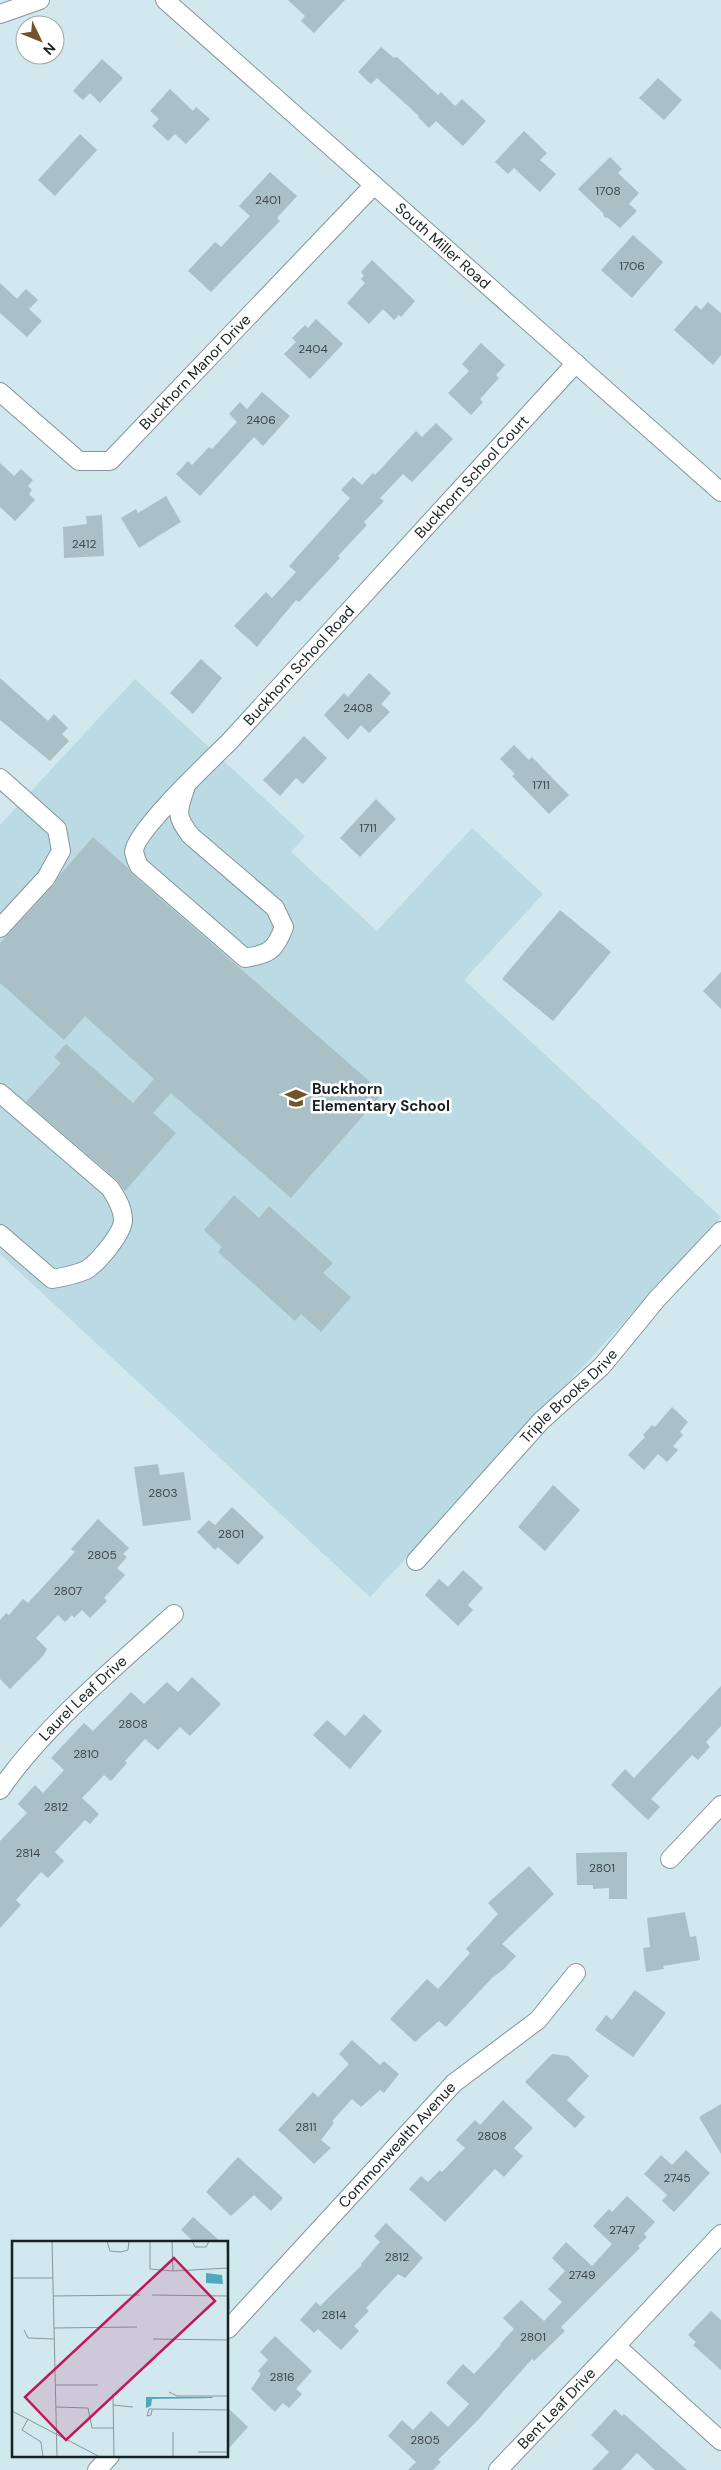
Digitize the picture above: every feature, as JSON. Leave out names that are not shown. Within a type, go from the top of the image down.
[{"type":"street","points":[[0,14],[40,0]]},
{"type":"street","name":"South Miller Road","points":[[165,0],[721,492]]},
{"type":"street","name":"Buckhorn Manor Drive","points":[[0,392],[79,461],[110,461],[374,185]]},
{"type":"street","name":"Buckhorn School Court","points":[[369,589],[576,364]]},
{"type":"street","name":"Buckhorn School Road","points":[[186,786],[178,812],[181,823],[191,836],[275,908],[284,927],[278,943],[266,954],[245,958],[138,866],[134,851],[142,832],[186,786],[229,742],[369,589]]},
{"type":"street","points":[[0,778],[57,829],[61,851],[46,878],[0,928]]},
{"type":"street","points":[[0,1093],[110,1188],[120,1204],[123,1221],[114,1241],[88,1269],[52,1279],[0,1234]]},
{"type":"street","name":"Triple Brooks Drive","points":[[416,1561],[541,1421],[602,1366],[657,1299],[721,1230]]},
{"type":"street","name":"Laurel Leaf Drive","points":[[0,1790],[20,1761],[108,1673],[174,1614]]},
{"type":"street","points":[[670,1859],[721,1805]]},
{"type":"street","name":"Commonwealth Avenue","points":[[229,2328],[454,2083],[538,2020],[576,1973]]},
{"type":"street","name":"Bent Leaf Drive","points":[[498,2470],[721,2234]]},
{"type":"street","points":[[616,2346],[721,2442]]},
{"type":"street","points":[[97,2470],[108,2458]]},
{"type":"shaded area","name":"Buckhorn Elementary School","points":[[135,679],[305,836],[291,852],[377,931],[472,828],[543,894],[464,980],[721,1217],[370,1597],[0,1254],[0,825]]},
{"type":"building","points":[[288,0],[345,0],[314,33],[301,21],[305,16]]},
{"type":"building","points":[[381,47],[394,58],[397,57],[438,95],[441,92],[455,106],[462,99],[486,121],[463,146],[436,121],[429,128],[419,116],[377,78],[371,84],[358,72]]},
{"type":"building","points":[[102,59],[123,78],[100,103],[90,93],[83,100],[73,91]]},
{"type":"building","points":[[658,78],[682,100],[664,120],[639,98]]},
{"type":"building","points":[[170,89],[193,111],[196,107],[210,119],[186,144],[175,134],[168,141],[152,126],[159,119],[150,111]]},
{"type":"building","points":[[524,131],[547,153],[540,160],[556,174],[540,192],[514,168],[508,174],[495,162]]},
{"type":"building","points":[[80,134],[97,150],[55,196],[38,180]]},
{"type":"building","points":[[610,157],[622,169],[618,173],[639,193],[629,204],[637,211],[620,228],[604,217],[603,213],[578,189]]},
{"type":"building","points":[[270,172],[297,196],[277,218],[280,221],[211,292],[188,271],[215,242],[221,247],[250,216],[239,206]]},
{"type":"building","points":[[633,235],[663,262],[632,298],[601,270]]},
{"type":"building","points":[[372,260],[415,301],[401,317],[399,315],[394,320],[383,309],[369,324],[347,303],[365,283],[361,279],[364,276],[361,272]]},
{"type":"building","points":[[0,283],[17,299],[26,289],[38,300],[29,309],[42,321],[27,337],[0,313]]},
{"type":"building","points":[[708,302],[721,313],[721,355],[713,365],[674,330],[696,305],[701,310]]},
{"type":"building","points":[[316,319],[343,344],[310,379],[284,354],[296,342],[292,338],[305,325],[308,328]]},
{"type":"building","points":[[481,343],[505,365],[496,375],[499,378],[480,399],[483,402],[471,415],[448,393],[469,371],[462,364]]},
{"type":"building","points":[[262,392],[290,416],[263,446],[254,437],[200,496],[176,474],[188,461],[192,465],[209,447],[212,449],[237,422],[229,414],[240,402],[247,409]]},
{"type":"building","points":[[436,423],[453,439],[412,482],[403,474],[380,498],[384,501],[364,522],[367,525],[338,556],[340,558],[299,602],[296,600],[257,647],[234,626],[266,592],[272,598],[296,572],[289,566],[350,498],[341,490],[353,477],[362,485],[373,473],[375,475],[416,431],[422,437]]},
{"type":"building","points":[[0,463],[14,476],[21,469],[33,480],[28,486],[32,490],[29,494],[35,500],[15,521],[0,507]]},
{"type":"building","points":[[166,496],[181,522],[139,548],[121,518],[136,509],[138,513]]},
{"type":"building","points":[[102,515],[104,556],[64,558],[63,527],[87,524],[86,516]]},
{"type":"building","points":[[201,659],[222,678],[193,714],[170,693]]},
{"type":"building","points":[[369,673],[391,693],[381,704],[390,712],[369,733],[361,725],[348,740],[324,715],[344,693],[348,697]]},
{"type":"building","points":[[0,678],[48,721],[54,714],[68,728],[62,734],[69,741],[50,761],[0,720]]},
{"type":"building","points":[[304,736],[327,758],[303,784],[296,778],[280,796],[263,780]]},
{"type":"building","points":[[514,745],[529,760],[532,757],[569,795],[549,814],[512,776],[515,774],[500,759]]},
{"type":"building","points":[[376,799],[396,819],[360,857],[340,838]]},
{"type":"building","points":[[93,837],[128,868],[132,874],[383,1093],[291,1198],[171,1093],[153,1113],[176,1133],[125,1191],[117,1180],[26,1102],[61,1063],[54,1057],[66,1044],[133,1103],[154,1079],[85,1016],[64,1040],[0,983],[0,943],[54,885],[59,876]]},
{"type":"building","points":[[560,910],[611,952],[553,1021],[502,979]]},
{"type":"building","points":[[721,972],[721,1009],[703,991]]},
{"type":"building","points":[[234,1195],[259,1218],[269,1206],[333,1263],[323,1273],[351,1297],[321,1332],[301,1314],[295,1321],[218,1252],[222,1247],[204,1230]]},
{"type":"building","points":[[672,1407],[688,1422],[680,1432],[683,1435],[673,1446],[678,1450],[667,1462],[658,1454],[644,1470],[628,1455],[645,1437],[643,1435],[652,1425],[655,1427]]},
{"type":"building","points":[[158,1464],[160,1475],[184,1472],[191,1520],[143,1526],[134,1467]]},
{"type":"building","points":[[553,1485],[580,1510],[545,1551],[518,1527]]},
{"type":"building","points":[[232,1507],[264,1537],[238,1565],[218,1547],[215,1550],[197,1532],[209,1520],[215,1525]]},
{"type":"building","points":[[98,1519],[129,1548],[123,1554],[127,1557],[117,1568],[125,1575],[104,1598],[107,1601],[90,1618],[82,1610],[74,1618],[72,1615],[65,1622],[58,1615],[36,1638],[47,1649],[43,1656],[10,1689],[0,1679],[0,1620],[6,1613],[9,1615],[23,1599],[28,1603],[75,1552],[71,1549]]},
{"type":"building","points":[[463,1570],[483,1588],[468,1605],[473,1610],[458,1626],[425,1595],[439,1579],[448,1587]]},
{"type":"building","points":[[192,1677],[221,1704],[190,1736],[180,1727],[158,1750],[145,1739],[125,1761],[127,1763],[111,1781],[104,1775],[82,1798],[99,1814],[90,1824],[85,1820],[55,1852],[64,1861],[48,1878],[41,1872],[16,1900],[21,1905],[0,1928],[0,1841],[27,1813],[18,1804],[23,1798],[35,1785],[43,1793],[64,1770],[51,1758],[84,1723],[93,1731],[131,1692],[144,1704],[167,1682],[178,1692]]},
{"type":"building","points":[[721,1686],[721,1726],[706,1742],[710,1747],[698,1760],[692,1755],[651,1799],[660,1807],[648,1820],[611,1785],[625,1769],[634,1778]]},
{"type":"building","points":[[364,1714],[382,1731],[350,1769],[313,1735],[327,1720],[345,1736]]},
{"type":"building","points":[[627,1852],[627,1899],[609,1899],[609,1888],[593,1889],[593,1885],[577,1885],[576,1853]]},
{"type":"building","points":[[529,1866],[554,1894],[502,1944],[516,1956],[492,1978],[446,2027],[439,2021],[415,2042],[390,2019],[427,1979],[438,1989],[470,1953],[466,1949],[498,1914],[488,1903]]},
{"type":"building","points":[[685,1912],[690,1937],[696,1936],[700,1960],[663,1966],[664,1969],[646,1972],[643,1948],[650,1947],[647,1918]]},
{"type":"building","points":[[635,1990],[666,2013],[633,2057],[595,2030],[606,2015],[612,2020]]},
{"type":"building","points":[[352,2040],[380,2065],[384,2061],[399,2074],[384,2093],[380,2090],[361,2107],[352,2099],[332,2121],[334,2123],[321,2140],[331,2148],[314,2164],[278,2130],[313,2092],[318,2097],[349,2064],[339,2054]]},
{"type":"building","points":[[552,2054],[568,2056],[589,2076],[567,2100],[585,2117],[575,2128],[525,2082]]},
{"type":"building","points":[[503,2100],[533,2128],[514,2148],[523,2156],[504,2177],[495,2169],[445,2222],[409,2189],[421,2176],[428,2182],[440,2170],[442,2172],[465,2148],[456,2140],[475,2120],[480,2125]]},
{"type":"building","points":[[721,2104],[721,2154],[699,2117]]},
{"type":"building","points":[[686,2150],[710,2173],[674,2212],[662,2201],[667,2195],[644,2174],[661,2155],[672,2165]]},
{"type":"building","points":[[238,2157],[283,2198],[271,2211],[254,2195],[231,2216],[206,2192]]},
{"type":"building","points":[[627,2196],[655,2222],[644,2234],[647,2237],[638,2246],[640,2248],[561,2327],[565,2331],[534,2361],[532,2359],[477,2421],[438,2460],[441,2462],[433,2470],[408,2470],[416,2462],[388,2436],[402,2420],[413,2430],[431,2411],[448,2427],[469,2404],[446,2383],[463,2364],[474,2374],[501,2345],[514,2329],[503,2318],[521,2300],[544,2321],[562,2302],[548,2289],[565,2271],[552,2258],[566,2242],[592,2266],[612,2244],[593,2226],[609,2209],[612,2212]]},
{"type":"building","points":[[193,2217],[220,2241],[193,2241],[181,2230]]},
{"type":"building","points":[[386,2223],[423,2258],[405,2278],[398,2274],[366,2308],[369,2311],[354,2326],[359,2331],[341,2350],[318,2329],[314,2333],[300,2320],[316,2302],[320,2306],[362,2265],[380,2242],[374,2236]]},
{"type":"building","points":[[711,2311],[721,2320],[721,2370],[693,2345],[696,2342],[688,2335]]},
{"type":"building","points":[[275,2336],[312,2371],[296,2389],[302,2394],[289,2408],[283,2403],[275,2412],[251,2389],[261,2374],[258,2371],[268,2360],[260,2352]]},
{"type":"building","points":[[229,2409],[248,2427],[229,2448]]},
{"type":"building","points":[[615,2409],[622,2416],[624,2414],[687,2470],[655,2470],[637,2453],[621,2470],[592,2470],[609,2452],[591,2435]]},
{"type":"place","name":"Buckhorn Elementary School","points":[[296,1098]]}]
